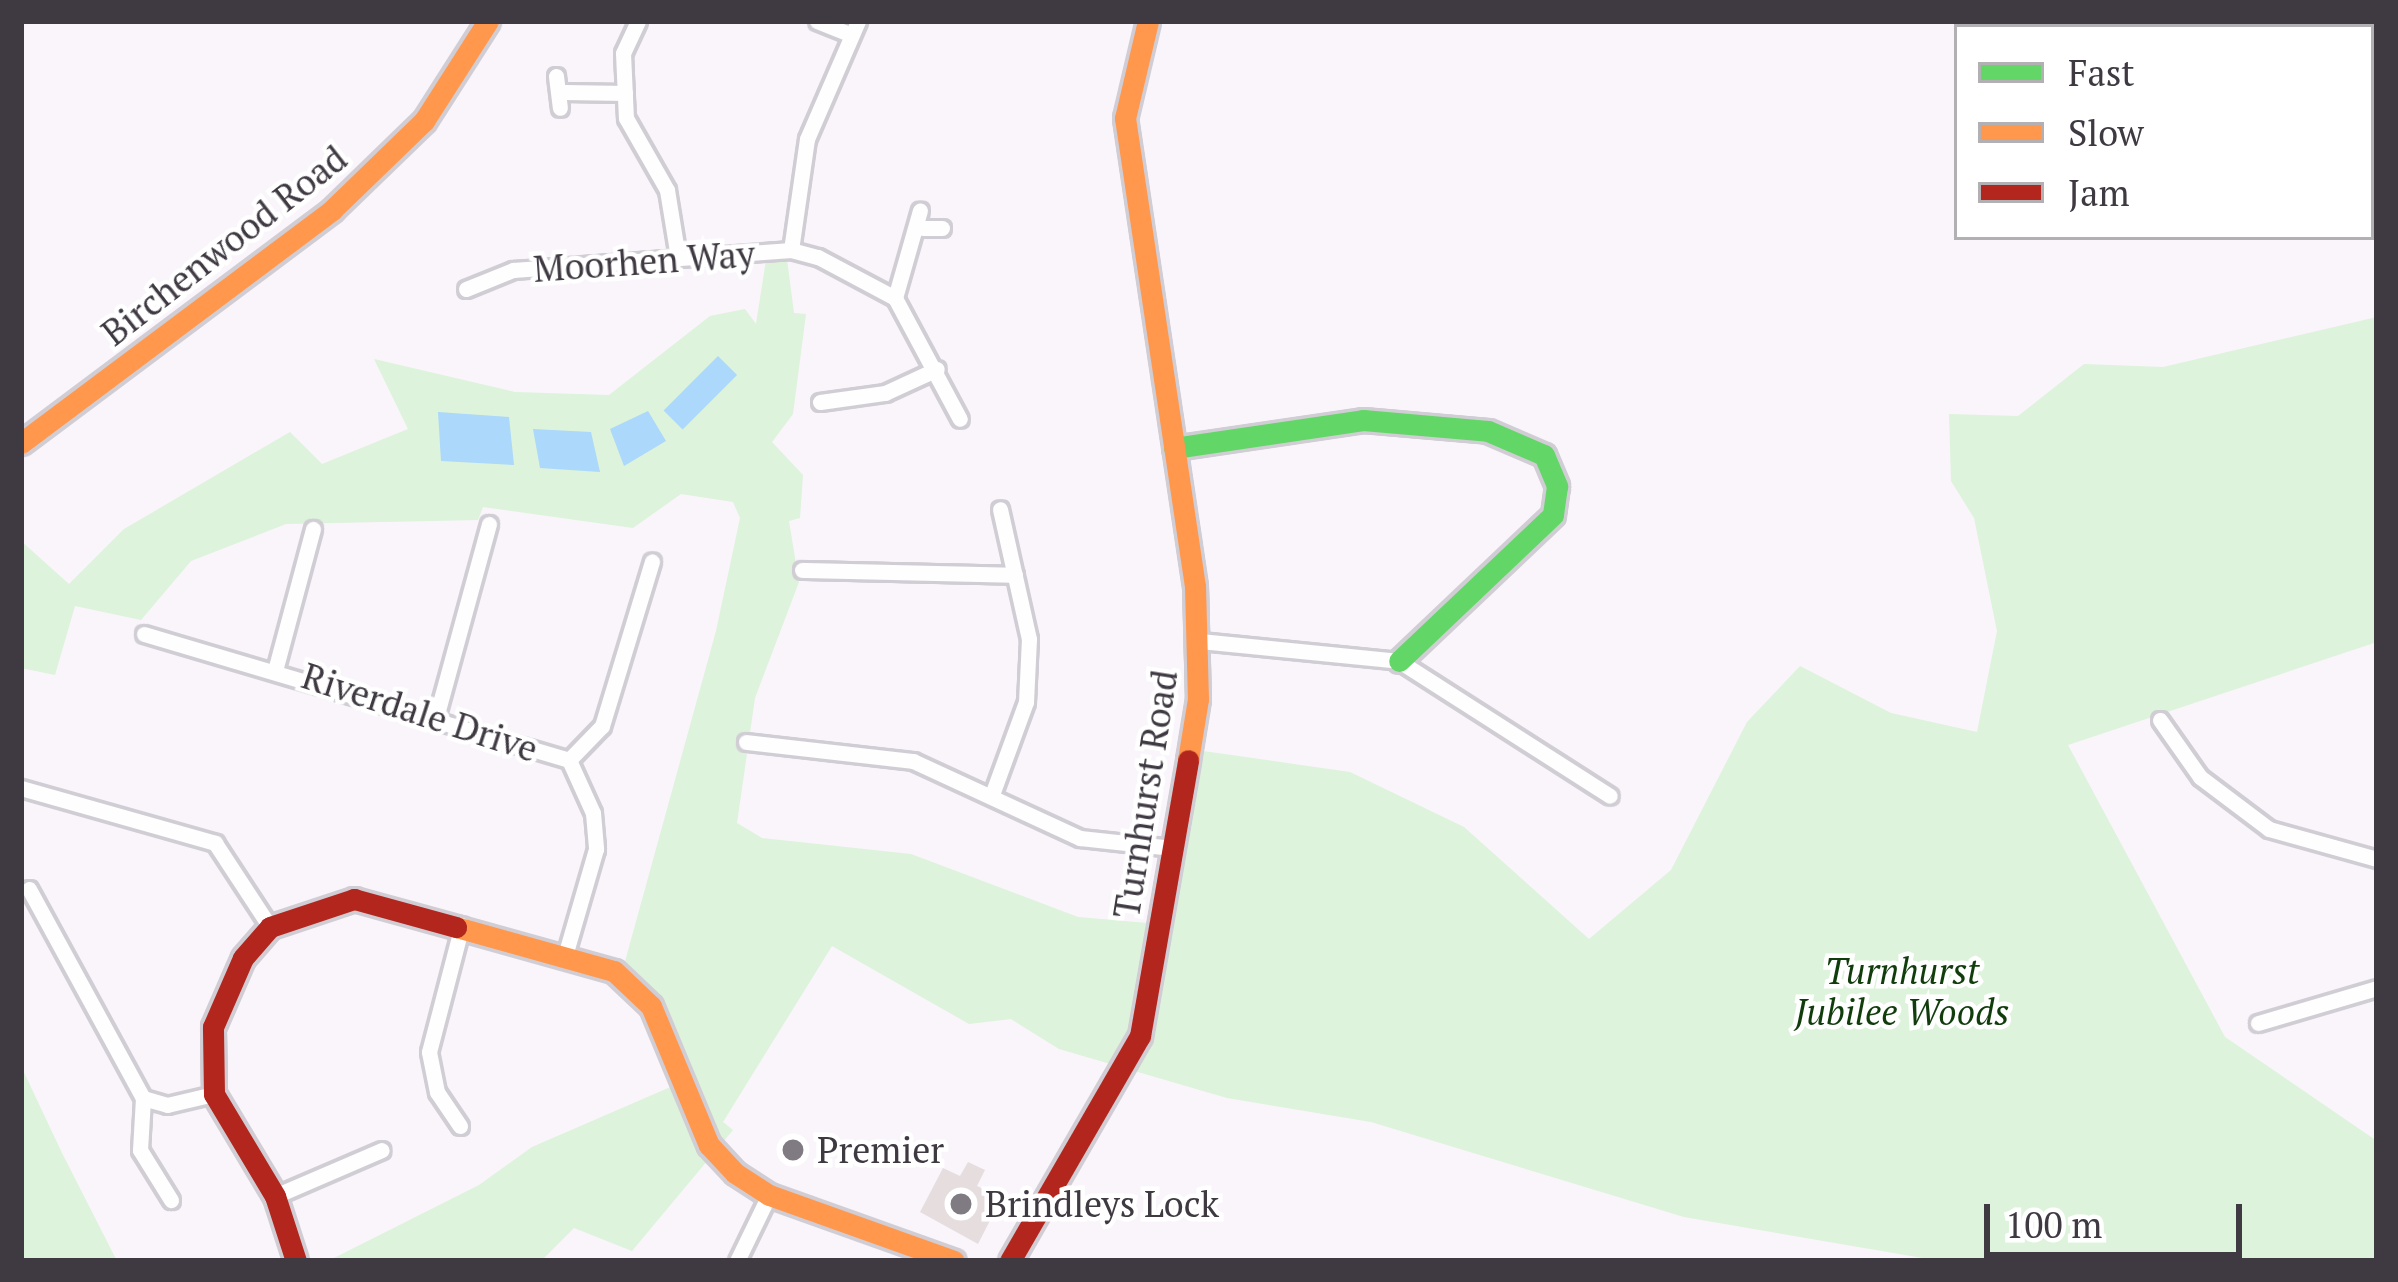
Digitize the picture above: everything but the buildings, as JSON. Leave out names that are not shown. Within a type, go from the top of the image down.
[{"type":"street","name":"Birchenwood Road","points":[[21,443],[332,210],[424,122],[488,21]]},
{"type":"street","points":[[638,21],[623,53],[629,130],[668,190],[678,257]]},
{"type":"street","points":[[817,21],[854,28],[807,139],[791,250],[895,298],[960,419]]},
{"type":"street","name":"Turnhurst Road","points":[[1010,1261],[1140,1036],[1200,641],[1125,118],[1148,21]]},
{"type":"street","points":[[556,76],[562,100],[625,93]]},
{"type":"street","points":[[895,298],[922,219],[942,228]]},
{"type":"street","name":"Moorhen Way","points":[[466,289],[498,276],[791,250]]},
{"type":"street","name":"Moorhen Way","points":[[490,256],[498,276]]},
{"type":"street","points":[[820,402],[885,393],[937,369]]},
{"type":"street","points":[[1174,448],[1363,420],[1488,431],[1544,454],[1557,487],[1553,515],[1399,661]]},
{"type":"street","points":[[993,792],[1026,702],[1029,639],[1000,509]]},
{"type":"street","points":[[437,714],[489,524]]},
{"type":"street","points":[[276,667],[313,529]]},
{"type":"street","points":[[569,760],[602,726],[652,561]]},
{"type":"street","points":[[802,570],[1015,575]]},
{"type":"street","name":"Riverdale Drive","points":[[144,634],[437,714],[569,760],[593,813],[596,849],[566,952]]},
{"type":"street","points":[[1200,641],[1289,643],[1399,661],[1610,796]]},
{"type":"street","points":[[2160,720],[2200,777],[2270,829],[2377,860]]},
{"type":"street","points":[[746,742],[848,747],[993,792],[1080,838],[1172,848]]},
{"type":"street","points":[[21,788],[215,843],[270,927]]},
{"type":"street","points":[[29,889],[143,1098],[140,1150],[171,1200]]},
{"type":"street","points":[[296,1261],[275,1196],[214,1094],[218,1008],[270,927],[354,899],[566,952],[643,996],[711,1148],[769,1195],[954,1261]]},
{"type":"street","points":[[460,1126],[436,1092],[429,1052],[462,926]]},
{"type":"street","points":[[2258,1023],[2377,988]]},
{"type":"street","points":[[2279,996],[2284,1016]]},
{"type":"street","points":[[143,1098],[167,1105],[214,1094]]},
{"type":"street","points":[[275,1196],[382,1150]]},
{"type":"street","points":[[737,1261],[769,1195]]},
{"type":"green space","name":"Turnhurst Jubilee Woods","points":[[787,259],[794,313],[806,314],[793,414],[772,442],[803,475],[800,518],[789,521],[799,582],[755,698],[737,823],[762,838],[911,854],[1078,917],[1159,924],[1189,749],[1350,772],[1464,827],[1589,939],[1671,870],[1747,722],[1800,666],[1891,713],[1977,732],[1997,631],[1974,518],[1951,481],[1949,414],[2018,416],[2084,364],[2163,367],[2377,317],[2377,642],[2068,745],[2225,1037],[2377,1141],[2377,1261],[1940,1261],[1684,1217],[1371,1122],[1227,1098],[1059,1049],[1011,1019],[969,1024],[832,946],[723,1122],[733,1130],[632,1251],[574,1228],[541,1261],[328,1261],[479,1185],[532,1147],[682,1082],[668,1038],[621,976],[716,631],[740,518],[733,502],[681,494],[633,528],[483,507],[478,520],[286,524],[191,561],[141,620],[75,606],[55,675],[21,668],[21,541],[69,584],[124,529],[290,432],[322,464],[408,429],[374,359],[515,392],[609,395],[710,316],[745,309],[756,324],[766,260]]},
{"type":"green space","points":[[21,1066],[62,1153],[117,1261],[22,1261]]},
{"type":"water","points":[[718,356],[737,375],[683,430],[664,410]]},
{"type":"water","points":[[648,411],[666,441],[624,466],[610,429]]},
{"type":"water","points":[[438,412],[509,417],[514,465],[441,461]]},
{"type":"water","points":[[533,429],[591,432],[600,472],[540,468]]},
{"type":"traffic: fast","points":[[1174,448],[1363,420],[1488,431],[1544,455],[1557,486],[1553,515],[1399,661]]},
{"type":"traffic: slow","points":[[21,443],[332,210],[424,121],[488,21]]},
{"type":"traffic: slow","points":[[1148,21],[1125,118],[1195,586],[1198,699],[1188,760]]},
{"type":"traffic: slow","points":[[456,927],[614,971],[651,1006],[709,1145],[735,1173],[769,1195],[954,1261]]},
{"type":"traffic: jam","points":[[1010,1261],[1140,1036],[1188,760]]},
{"type":"traffic: jam","points":[[296,1261],[275,1196],[214,1094],[213,1027],[243,958],[270,927],[354,899],[456,927]]},
{"type":"place","name":"Premier","points":[[793,1150]]},
{"type":"place","name":"Brindleys Lock","points":[[961,1204]]}]
